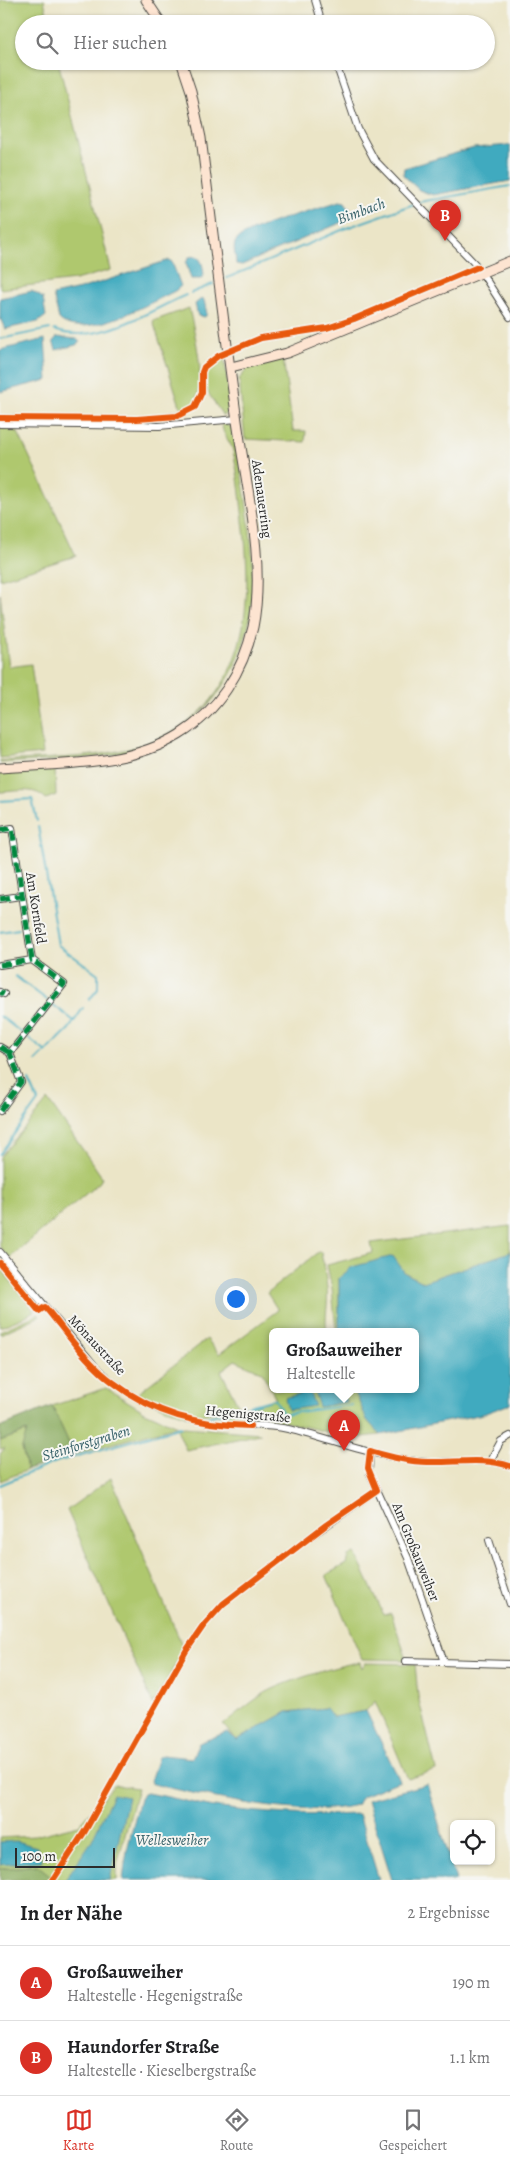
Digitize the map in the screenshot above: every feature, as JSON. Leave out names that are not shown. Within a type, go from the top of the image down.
[{"type":"main road","points":[[146,0],[156,15]]},
{"type":"main road","name":"Adenauerring","points":[[0,768],[108,759],[157,746],[178,736],[214,706],[230,685],[242,662],[250,638],[256,587],[249,504],[201,138],[191,91],[184,70]]},
{"type":"main road","points":[[231,368],[287,353],[510,261]]},
{"type":"street","points":[[315,0],[319,15]]},
{"type":"street","points":[[338,70],[358,129],[374,159],[418,203],[481,272],[510,317]]},
{"type":"street","points":[[0,424],[159,426],[237,419]]},
{"type":"street","name":"Am Kornfeld","points":[[0,830],[12,828],[32,960],[64,984],[10,1053]]},
{"type":"street","points":[[0,899],[21,896]]},
{"type":"street","points":[[0,965],[32,960]]},
{"type":"street","points":[[0,1046],[10,1053],[21,1082],[0,1110]]},
{"type":"street","name":"Mönaustraße","points":[[0,1252],[96,1367],[112,1383],[152,1406],[189,1420]]},
{"type":"street","name":"Hegenigstraße","points":[[189,1420],[209,1424],[285,1428],[370,1451],[426,1462],[490,1461],[510,1466]]},
{"type":"street","points":[[490,1461],[501,1441],[510,1436]]},
{"type":"street","name":"Am Großauweiher","points":[[370,1451],[368,1468],[408,1558],[444,1662]]},
{"type":"street","points":[[309,1538],[377,1490]]},
{"type":"street","points":[[489,1540],[507,1585],[510,1604]]},
{"type":"street","points":[[406,1661],[510,1664]]},
{"type":"green space","points":[[0,0],[44,0],[47,15],[15,15],[15,70],[60,70],[111,270],[75,280],[0,289]]},
{"type":"green space","points":[[189,308],[199,362],[199,391],[196,402],[189,410],[181,414],[151,417],[181,409],[153,321]]},
{"type":"green space","points":[[224,357],[231,408],[223,416],[205,388],[205,371],[211,362]]},
{"type":"green space","points":[[283,358],[293,431],[306,431],[305,442],[245,439],[239,379],[248,368]]},
{"type":"green space","points":[[16,416],[16,428],[76,556],[0,579],[0,417]]},
{"type":"green space","points":[[222,424],[230,426],[235,433],[251,535],[253,569],[252,602],[246,635],[235,666],[216,696],[201,713],[183,727],[164,739],[143,747],[90,758],[0,763],[0,761],[97,755],[128,749],[165,736],[194,717],[216,694],[231,666],[241,635],[246,602],[247,566],[233,451],[223,432]]},
{"type":"green space","points":[[0,594],[9,667],[31,664],[43,754],[0,758]]},
{"type":"green space","points":[[55,767],[56,795],[46,799],[36,792],[30,791],[0,792],[0,771]]},
{"type":"green space","points":[[48,1100],[102,1177],[100,1182],[9,1258],[0,1247],[0,1157]]},
{"type":"green space","points":[[510,1226],[510,1252],[423,1282],[405,1273],[339,1278],[339,1328],[336,1328],[332,1289],[327,1265],[373,1253],[371,1243]]},
{"type":"green space","points":[[318,1252],[321,1252],[327,1284],[327,1328],[269,1328],[269,1386],[262,1372],[235,1360],[221,1371],[239,1407],[192,1417],[167,1409],[137,1394],[207,1339],[219,1354],[278,1310],[267,1293]]},
{"type":"green space","points":[[0,1267],[34,1311],[0,1327]]},
{"type":"green space","points":[[38,1314],[40,1316],[0,1334],[0,1331]]},
{"type":"green space","points":[[106,1388],[145,1412],[177,1426],[74,1454],[52,1406]]},
{"type":"green space","points":[[273,1393],[318,1393],[346,1401],[343,1393],[355,1393],[367,1420],[380,1435],[353,1438],[281,1421],[220,1421],[224,1414],[276,1399]]},
{"type":"green space","points":[[52,1406],[74,1454],[27,1470],[22,1448],[27,1431],[0,1441],[0,1427]]},
{"type":"green space","points":[[184,1427],[260,1434],[186,1450],[177,1429]]},
{"type":"green space","points":[[28,1431],[22,1448],[27,1470],[0,1481],[0,1454],[5,1448],[0,1449],[0,1441]]},
{"type":"green space","points":[[111,1478],[184,1650],[153,1704],[67,1510]]},
{"type":"green space","points":[[355,1553],[384,1615],[391,1613],[407,1660],[362,1659],[326,1575],[346,1564],[348,1556]]},
{"type":"green space","points":[[360,1662],[362,1668],[365,1663],[415,1664],[418,1696],[436,1770],[408,1779],[375,1701],[366,1711],[333,1717],[325,1708],[287,1712],[237,1740],[223,1725],[262,1695],[281,1685],[339,1666]]},
{"type":"green space","points":[[114,1785],[138,1788],[117,1864],[117,1880],[53,1880],[37,1865],[0,1869],[0,1838],[35,1836],[79,1825]]},
{"type":"green space","points":[[37,1865],[54,1878],[53,1880],[0,1880],[0,1869]]},
{"type":"water","points":[[510,145],[510,181],[433,195],[419,190],[403,175],[404,168],[474,148]]},
{"type":"water","points":[[340,201],[345,202],[353,214],[352,218],[242,265],[236,264],[235,243],[242,236],[268,224]]},
{"type":"water","points":[[196,256],[201,262],[204,275],[201,279],[191,279],[186,263],[189,257]]},
{"type":"water","points":[[169,260],[172,262],[181,286],[175,291],[133,311],[99,323],[83,326],[70,325],[59,319],[53,295],[80,289]]},
{"type":"water","points":[[32,291],[43,298],[46,316],[38,322],[5,329],[0,318],[0,298]]},
{"type":"water","points":[[201,299],[204,300],[207,314],[205,317],[198,316],[195,304]]},
{"type":"water","points":[[57,337],[77,339],[80,342],[76,345],[56,350],[53,341]]},
{"type":"water","points":[[45,339],[48,380],[0,392],[0,350]]},
{"type":"water","points":[[510,1252],[510,1404],[483,1414],[380,1435],[367,1420],[355,1393],[419,1393],[419,1328],[339,1328],[339,1278],[352,1267],[393,1256],[405,1273],[423,1282]]},
{"type":"water","points":[[302,1393],[310,1393],[315,1406],[288,1410],[285,1398]]},
{"type":"water","points":[[314,1393],[343,1393],[346,1402],[319,1407]]},
{"type":"water","points":[[326,1708],[333,1717],[366,1711],[400,1781],[362,1796],[357,1805],[334,1809],[308,1809],[254,1805],[152,1784],[150,1781],[158,1757],[162,1755],[192,1758],[199,1743],[227,1732],[237,1740],[287,1712]]},
{"type":"water","points":[[427,1784],[456,1880],[392,1880],[367,1800]]},
{"type":"water","name":"Wellesweiher","points":[[146,1793],[214,1807],[268,1813],[305,1815],[359,1814],[379,1880],[123,1880],[127,1850],[140,1799]]},
{"type":"water","points":[[113,1794],[128,1797],[110,1880],[65,1880],[91,1842]]},
{"type":"water","points":[[16,1841],[37,1847],[42,1861],[0,1865],[0,1842]]},
{"type":"waterway","name":"Bimbach","points":[[419,202],[510,186]]},
{"type":"waterway","name":"Bimbach","points":[[227,278],[349,227],[414,204]]},
{"type":"waterway","name":"Bimbach","points":[[191,293],[213,284]]},
{"type":"waterway","name":"Bimbach","points":[[54,330],[71,334],[88,334],[105,330],[139,318],[186,295]]},
{"type":"waterway","name":"Bimbach","points":[[0,339],[50,329]]},
{"type":"waterway","points":[[0,801],[32,799],[37,821]]},
{"type":"waterway","points":[[38,826],[58,945],[98,974],[98,989],[89,1000]]},
{"type":"waterway","points":[[0,932],[19,929]]},
{"type":"waterway","points":[[15,976],[47,1000]]},
{"type":"waterway","points":[[52,1004],[74,1021]]},
{"type":"waterway","points":[[36,1061],[69,1029],[83,1008]]},
{"type":"waterway","points":[[0,1016],[22,1033]]},
{"type":"waterway","points":[[27,1037],[46,1052]]},
{"type":"waterway","points":[[0,1154],[38,1101],[29,1081]]},
{"type":"waterway","name":"Steinforstgraben","points":[[208,1417],[275,1399],[283,1414],[351,1405]]},
{"type":"waterway","name":"Steinforstgraben","points":[[0,1485],[56,1462],[181,1427]]},
{"type":"marked path","points":[[0,830],[12,828],[32,960],[64,984],[10,1053],[21,1082],[0,1111]]},
{"type":"marked path","points":[[0,899],[21,896]]},
{"type":"marked path","points":[[0,965],[32,960]]},
{"type":"marked path","points":[[0,992],[4,994]]},
{"type":"marked path","points":[[0,1047],[10,1053]]},
{"type":"cycle path","points":[[0,418],[137,419],[177,416],[195,407],[202,392],[202,372],[204,367],[218,356],[261,338],[327,328],[354,319],[478,267]]},
{"type":"cycle path","points":[[0,1263],[39,1311],[45,1307],[95,1367],[130,1394],[146,1403],[178,1416],[213,1423],[250,1426]]},
{"type":"cycle path","points":[[53,1880],[85,1831],[186,1651],[204,1625],[223,1604],[326,1525],[377,1490],[368,1468],[370,1451],[421,1462],[480,1461],[510,1466]]},
{"type":"place","name":"Haundorfer Straße","points":[[445,241]]},
{"type":"place","name":"Großauweiher","points":[[344,1451]]}]
